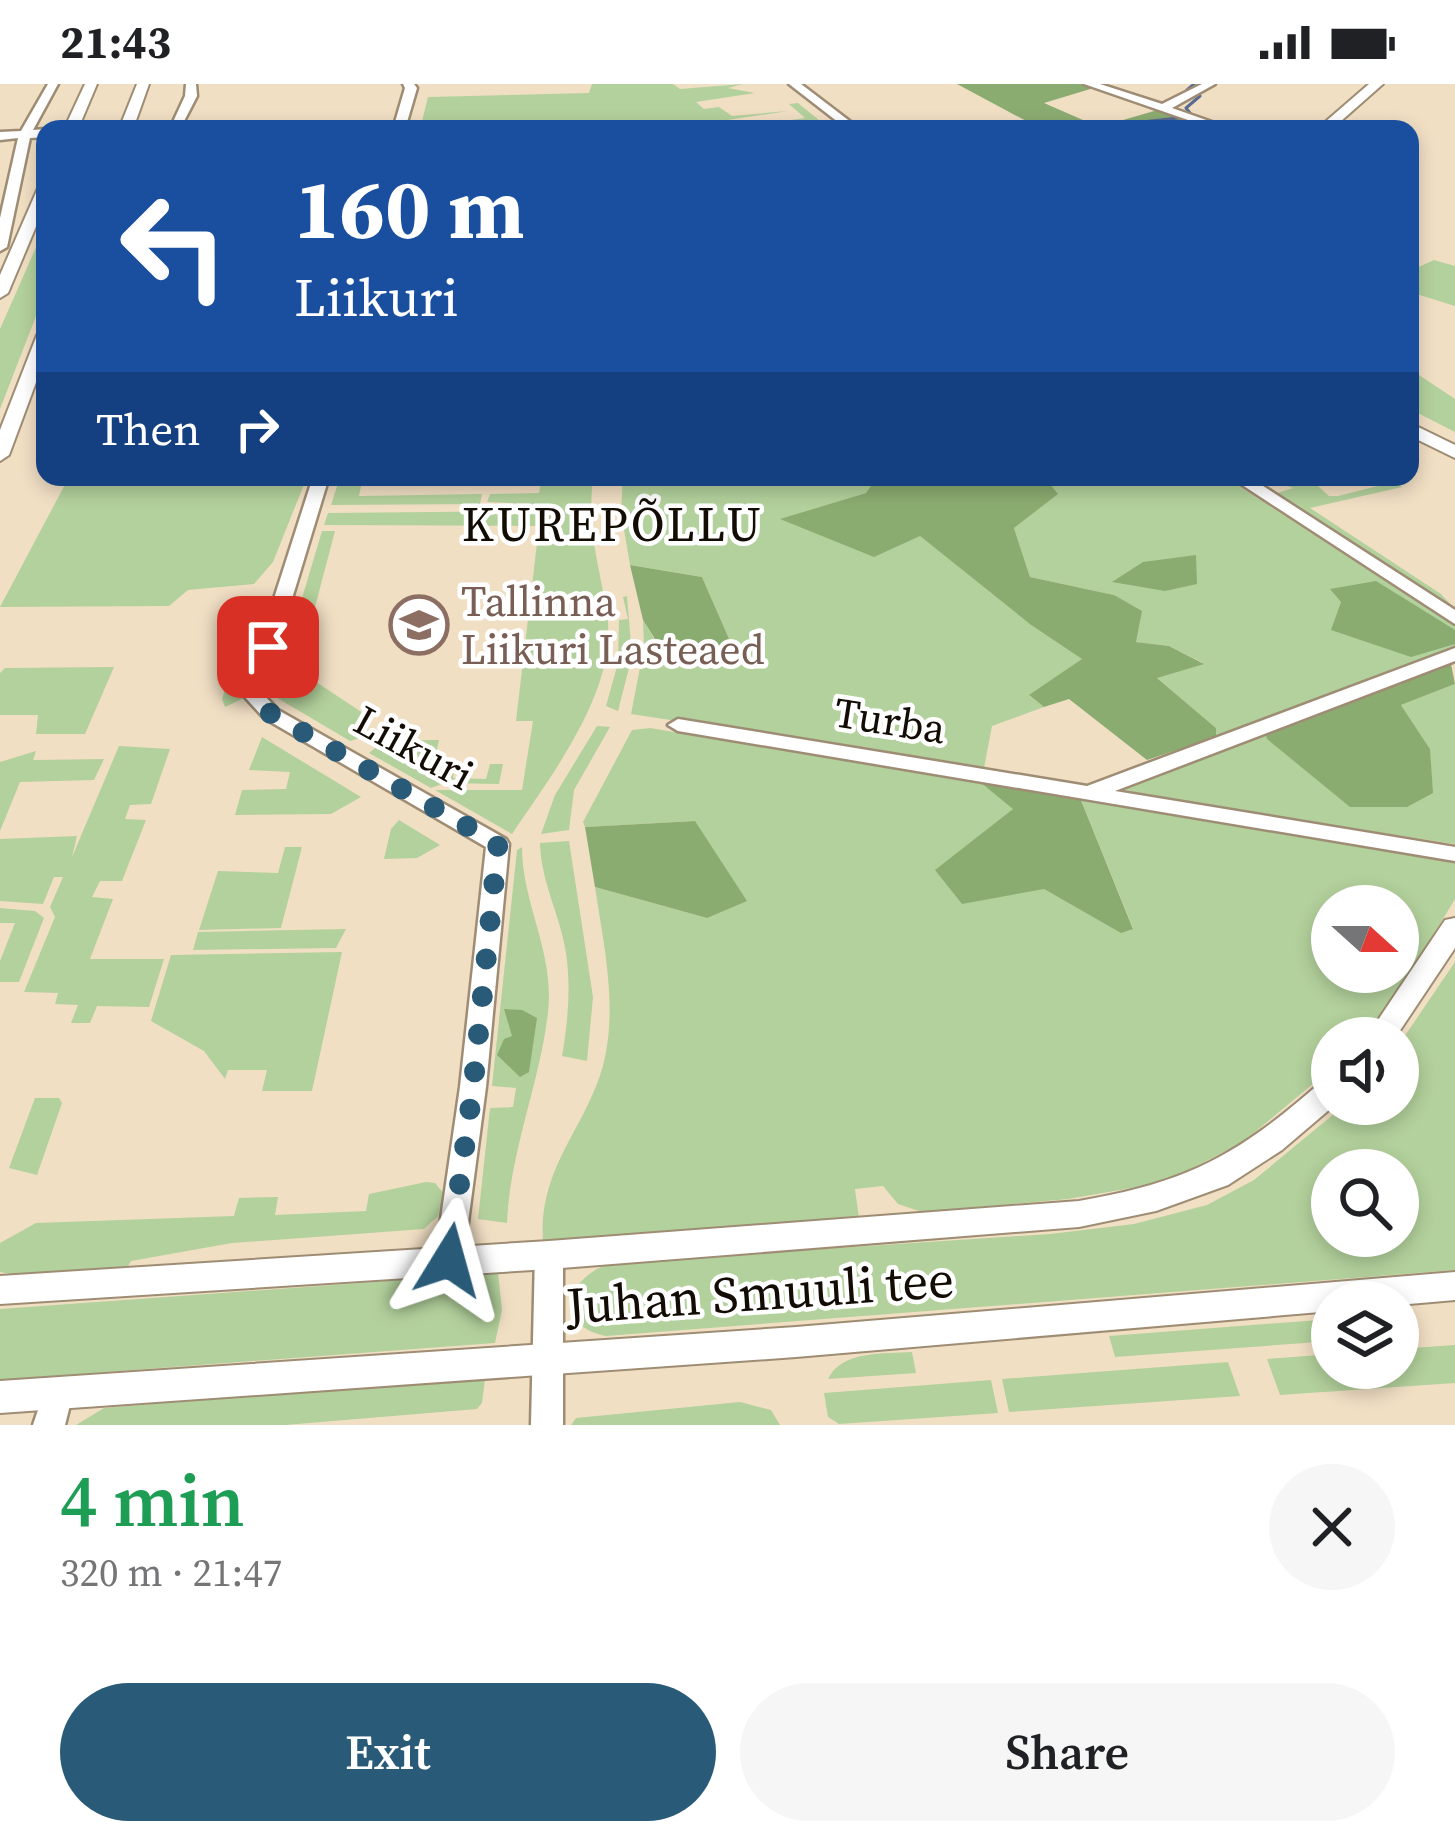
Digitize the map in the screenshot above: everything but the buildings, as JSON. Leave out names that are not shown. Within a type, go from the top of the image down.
[{"type":"main road","points":[[75,120],[91,84]]},
{"type":"main road","points":[[129,120],[143,84]]},
{"type":"main road","points":[[1335,120],[1377,84]]},
{"type":"main road","points":[[1349,120],[1389,84]]},
{"type":"main road","points":[[0,293],[36,209]]},
{"type":"main road","points":[[0,455],[36,359]]},
{"type":"main road","points":[[1419,423],[1455,441]]},
{"type":"main road","points":[[1419,434],[1455,452]]},
{"type":"main road","points":[[1395,1017],[1455,927]]},
{"type":"main road","name":"Juhan Smuuli tee","points":[[0,1289],[549,1256],[1079,1214],[1157,1202],[1222,1175],[1260,1152],[1311,1108]]},
{"type":"main road","name":"Juhan Smuuli tee","points":[[0,1397],[54,1409],[550,1360],[1455,1286]]},
{"type":"street","points":[[0,247],[25,134],[53,84]]},
{"type":"street","points":[[180,120],[191,84]]},
{"type":"street","points":[[402,120],[411,88],[408,84]]},
{"type":"street","points":[[794,84],[842,120]]},
{"type":"street","points":[[1089,84],[1197,120]]},
{"type":"street","points":[[1161,109],[1210,84]]},
{"type":"street","points":[[0,136],[36,133]]},
{"type":"street","name":"Liikuri","points":[[318,486],[253,695],[271,714],[498,844],[449,1260]]},
{"type":"street","points":[[1252,486],[1455,618]]},
{"type":"street","points":[[1090,792],[1455,654]]},
{"type":"street","name":"Turba","points":[[677,724],[1455,854]]},
{"type":"street","points":[[547,1425],[549,1256]]},
{"type":"green space","points":[[592,84],[673,84],[680,89],[743,84],[728,88],[755,93],[696,102],[704,109],[719,107],[732,116],[788,111],[728,120],[422,120],[428,97],[589,93]]},
{"type":"green space","points":[[957,84],[1097,87],[1044,103],[1083,120],[1024,120]]},
{"type":"green space","points":[[798,103],[819,120],[791,120],[805,118],[789,104]]},
{"type":"green space","points":[[1161,109],[1197,120],[1123,120]]},
{"type":"green space","points":[[36,247],[36,316],[0,409],[0,329]]},
{"type":"green space","points":[[1434,260],[1455,266],[1455,306],[1419,295],[1419,267]]},
{"type":"green space","points":[[1419,375],[1455,399],[1455,432],[1419,414]]},
{"type":"green space","points":[[64,486],[303,486],[273,562],[254,584],[188,590],[169,606],[0,607]]},
{"type":"green space","points":[[337,486],[361,486],[359,496],[482,494],[480,504],[331,505]]},
{"type":"green space","points":[[540,486],[593,486],[593,532],[608,643],[603,672],[578,731],[512,834],[435,790],[522,790],[533,721],[516,721],[539,526],[324,525],[328,513],[529,511],[531,504],[487,502],[490,494],[539,493]]},
{"type":"green space","points":[[622,486],[871,486],[866,493],[782,519],[919,535],[1031,625],[1084,660],[1030,696],[1044,707],[992,726],[984,768],[631,714],[644,647],[643,620],[655,640],[650,659],[655,663],[737,657],[702,577],[630,565],[621,512]]},
{"type":"green space","points":[[871,486],[1051,486],[1058,494],[1014,528],[1030,577],[1114,595],[1142,611],[1136,642],[1169,646],[1204,664],[1157,678],[1216,728],[1216,737],[1147,760],[1069,699],[1044,707],[1029,695],[1082,659],[1031,625],[920,536],[874,557],[780,519],[866,493]]},
{"type":"green space","points":[[1050,486],[1239,486],[1455,626],[1455,648],[1216,737],[1216,728],[1156,677],[1203,663],[1169,646],[1135,642],[1114,595],[1030,577],[1014,528],[1057,494]]},
{"type":"green space","points":[[1286,486],[1318,486],[1329,496],[1338,496],[1378,486],[1402,487],[1310,508],[1441,594],[1455,609],[1277,493],[1293,488]]},
{"type":"green space","points":[[322,531],[335,531],[299,668],[280,672]]},
{"type":"green space","points":[[1196,555],[1197,584],[1165,591],[1112,582],[1143,562]]},
{"type":"green space","points":[[630,565],[702,577],[737,657],[655,663],[649,659],[655,639],[643,620]]},
{"type":"green space","points":[[1376,581],[1455,630],[1455,644],[1411,657],[1331,630],[1341,602],[1330,589]]},
{"type":"green space","points":[[627,596],[632,656],[618,711],[606,706],[618,663],[619,620],[628,619],[623,597]]},
{"type":"green space","points":[[254,604],[267,613],[241,692],[244,698],[225,707],[222,699]]},
{"type":"green space","points":[[1451,664],[1455,684],[1401,705],[1430,749],[1433,793],[1407,807],[1350,807],[1267,739],[1265,732]]},
{"type":"green space","points":[[114,667],[85,734],[36,734],[38,715],[0,715],[0,673],[5,668]]},
{"type":"green space","points":[[301,672],[372,719],[363,737],[350,741],[274,696],[279,676]]},
{"type":"green space","points":[[1455,684],[1455,844],[1126,790],[1128,782],[1265,732],[1430,749],[1401,705]]},
{"type":"green space","points":[[597,726],[610,727],[574,790],[569,830],[541,834],[555,795]]},
{"type":"green space","points":[[650,728],[980,782],[1014,808],[998,823],[1044,889],[1121,932],[1133,928],[1080,798],[1447,857],[1455,862],[1455,899],[1419,958],[1419,885],[1311,885],[1311,993],[1398,993],[1380,1017],[1311,1017],[1311,1085],[1243,1142],[1166,1182],[1068,1199],[922,1212],[898,1204],[883,1186],[855,1189],[859,1218],[543,1241],[549,1188],[590,1100],[606,1052],[609,990],[595,887],[707,918],[695,821],[585,827],[583,822],[632,730]]},
{"type":"green space","points":[[413,732],[412,740],[439,740],[434,764],[455,765],[453,778],[486,779],[490,764],[503,764],[499,784],[445,783],[431,788],[369,753],[390,736]]},
{"type":"green space","points":[[262,737],[361,797],[331,814],[235,815],[242,790],[286,789],[290,772],[249,770]]},
{"type":"green space","points":[[119,746],[170,749],[151,804],[130,805],[125,819],[146,820],[122,881],[100,881],[92,897],[113,899],[90,959],[164,959],[149,1007],[97,1006],[90,1023],[71,1023],[78,1005],[55,1004],[58,993],[24,992],[55,917],[50,907],[63,877],[54,877],[43,904],[0,901],[0,839],[77,836],[72,857]]},
{"type":"green space","points":[[36,751],[33,760],[104,759],[94,780],[20,782],[0,831],[0,762]]},
{"type":"green space","points":[[980,782],[1080,798],[1133,929],[1121,933],[1044,889],[962,904],[935,870],[1013,809]]},
{"type":"green space","points":[[399,820],[440,845],[417,858],[384,859],[391,829]]},
{"type":"green space","points":[[695,821],[747,901],[707,918],[595,887],[585,827]]},
{"type":"green space","points":[[569,841],[593,997],[587,1061],[562,1056],[568,966],[541,858],[540,843]]},
{"type":"green space","points":[[285,847],[302,847],[281,928],[199,930],[218,871],[278,873]]},
{"type":"green space","points":[[522,847],[549,990],[507,1223],[478,1219],[490,1108],[513,1107],[516,1088],[492,1086],[517,850]]},
{"type":"green space","points":[[0,908],[35,911],[44,918],[19,982],[0,982],[0,961],[15,923],[0,923]]},
{"type":"green space","points":[[346,929],[336,948],[193,950],[198,932]]},
{"type":"green space","points":[[342,952],[312,1091],[262,1091],[267,1070],[228,1070],[225,1079],[204,1051],[151,1021],[171,955]]},
{"type":"green space","points":[[1455,962],[1455,1270],[606,1336],[577,1322],[572,1312],[576,1289],[611,1263],[1050,1234],[1134,1224],[1207,1205],[1254,1180],[1321,1125],[1419,1125],[1418,1017]]},
{"type":"green space","points":[[504,1009],[522,1010],[537,1018],[529,1072],[520,1077],[497,1055],[504,1039],[512,1036]]},
{"type":"green space","points":[[35,1098],[59,1098],[62,1103],[37,1175],[9,1168]]},
{"type":"green space","points":[[435,1183],[444,1194],[438,1216],[424,1229],[232,1243],[131,1261],[127,1268],[33,1278],[0,1272],[0,1243],[36,1223],[234,1216],[239,1198],[278,1197],[275,1215],[366,1211],[369,1194]]},
{"type":"green space","points":[[498,1273],[502,1310],[495,1343],[0,1380],[0,1309]]},
{"type":"green space","points":[[1311,1321],[1311,1343],[1115,1357],[1109,1336]]},
{"type":"green space","points":[[1455,1345],[1455,1383],[1419,1385],[1419,1348]]},
{"type":"green space","points":[[912,1352],[916,1373],[828,1379],[853,1358]]},
{"type":"green space","points":[[1311,1356],[1311,1389],[1368,1389],[1280,1395],[1267,1359]]},
{"type":"green space","points":[[1228,1362],[1240,1396],[1009,1412],[1002,1379]]},
{"type":"green space","points":[[485,1379],[477,1409],[285,1425],[76,1425],[104,1408]]},
{"type":"green space","points":[[991,1380],[998,1413],[839,1424],[828,1417],[824,1393]]},
{"type":"green space","points":[[740,1402],[771,1410],[780,1425],[571,1425],[576,1418]]},
{"type":"waterway","points":[[1187,90],[1194,84]]},
{"type":"waterway","points":[[1190,113],[1186,108],[1200,96]]},
{"type":"waterway","points":[[1160,120],[1178,118]]},
{"type":"place","name":"Tallinna Liikuri Lasteaed","points":[[419,625]]},
{"type":"district","name":"KUREPÕLLU","points":[[613,524]]},
{"type":"route","points":[[268,647],[253,695],[271,714],[498,844],[449,1260]]}]
